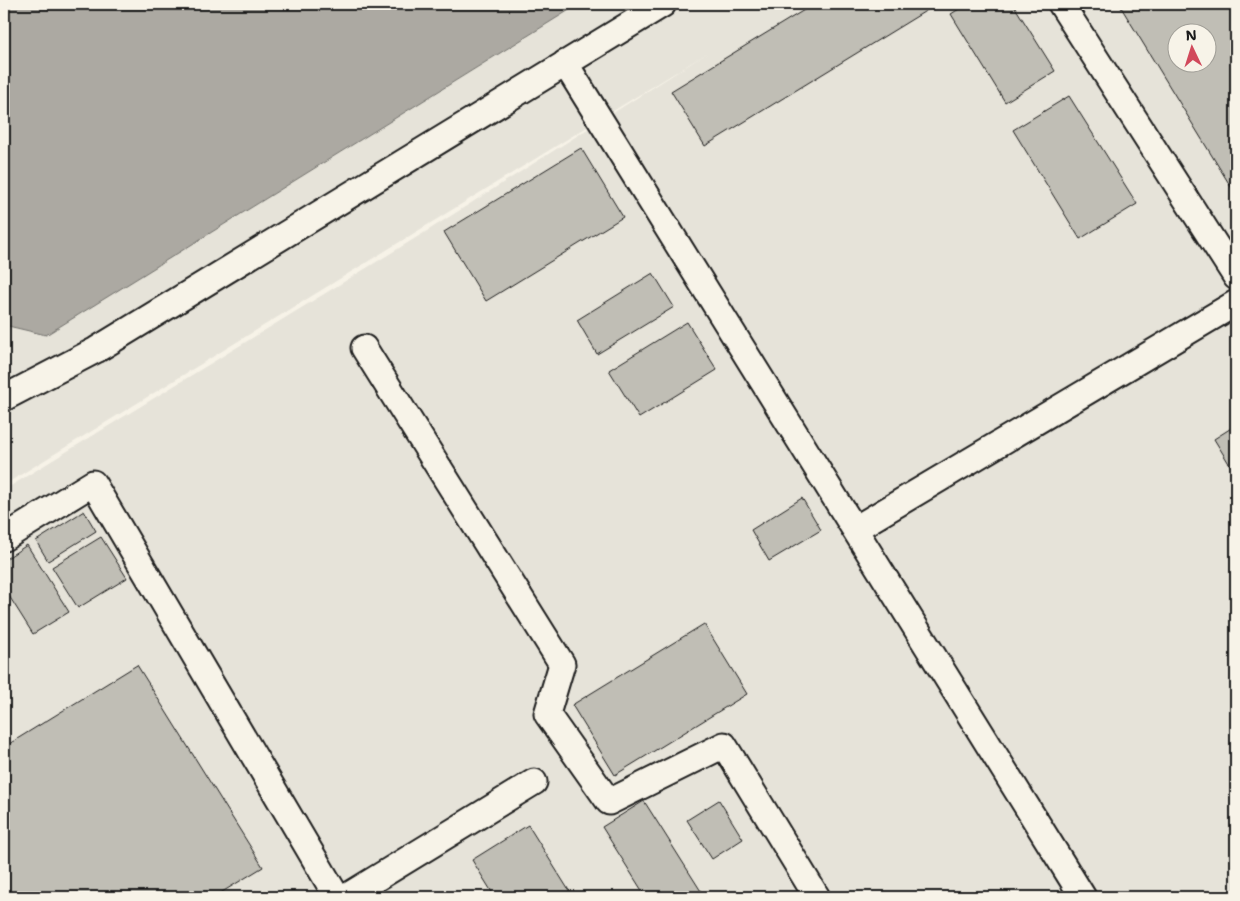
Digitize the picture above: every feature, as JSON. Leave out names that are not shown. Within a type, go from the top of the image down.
[{"type":"lane","points":[[4,398],[96,350],[663,4]]},
{"type":"lane","points":[[1061,4],[1236,276]]},
{"type":"lane","points":[[565,64],[1084,897]]},
{"type":"lane","points":[[855,529],[1236,303]]},
{"type":"lane","points":[[364,348],[562,664],[547,714],[609,802],[724,745],[817,897]]},
{"type":"lane","points":[[4,538],[92,483],[337,897]]},
{"type":"lane","points":[[346,897],[534,782]]},
{"type":"shaded area","points":[[4,4],[579,4],[46,335],[4,325]]},
{"type":"shaded area","points":[[579,4],[1236,4],[1236,897],[4,897],[4,490],[427,231],[709,52],[4,485],[4,325],[46,335]]},
{"type":"building","points":[[814,4],[937,4],[705,146],[671,91]]},
{"type":"building","points":[[967,4],[1013,4],[1055,71],[1005,102],[951,14]]},
{"type":"building","points":[[1119,4],[1236,4],[1236,195]]},
{"type":"building","points":[[1069,96],[1137,204],[1080,239],[1013,130]]},
{"type":"building","points":[[581,148],[623,217],[486,301],[444,232]]},
{"type":"building","points":[[653,273],[674,307],[597,354],[577,320]]},
{"type":"building","points":[[687,322],[717,370],[639,418],[609,370]]},
{"type":"building","points":[[1236,425],[1236,475],[1214,439]]},
{"type":"building","points":[[802,498],[821,530],[769,561],[751,530]]},
{"type":"building","points":[[84,511],[96,531],[48,561],[36,541]]},
{"type":"building","points":[[101,537],[127,578],[78,608],[52,567]]},
{"type":"building","points":[[27,545],[69,612],[33,634],[4,588],[4,560]]},
{"type":"building","points":[[704,624],[747,694],[615,775],[572,705]]},
{"type":"building","points":[[137,665],[263,867],[214,897],[4,897],[4,747]]},
{"type":"building","points":[[719,800],[743,839],[712,859],[687,820]]},
{"type":"building","points":[[644,801],[704,896],[646,897],[602,827]]},
{"type":"building","points":[[528,825],[573,897],[495,897],[472,860]]}]
